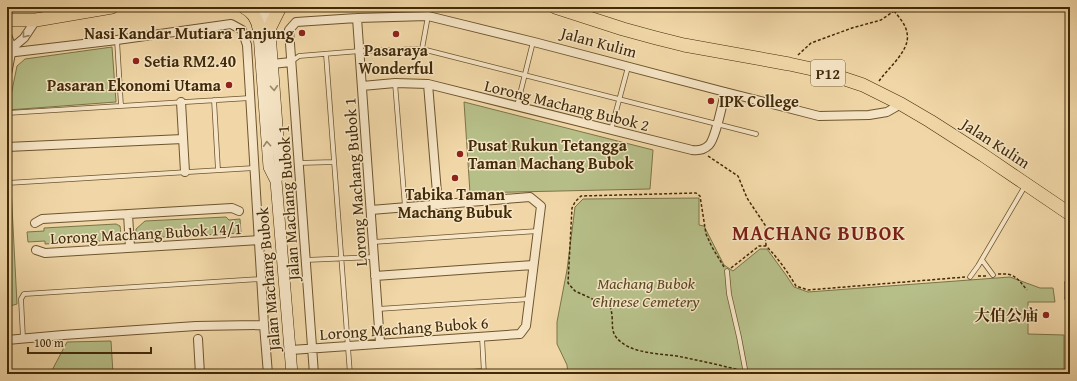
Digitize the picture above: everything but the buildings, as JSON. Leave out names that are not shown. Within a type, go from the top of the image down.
[{"type":"main road","points":[[7,20],[36,20],[112,7]]},
{"type":"main road","points":[[244,7],[253,14],[264,28],[280,7]]},
{"type":"main road","name":"Jalan Machang Bubok","points":[[258,7],[272,64],[275,167]]},
{"type":"main road","name":"Jalan Machang Bubok","points":[[268,7],[264,28],[292,374]]},
{"type":"main road","name":"Jalan Kulim","points":[[555,7],[656,38],[684,45],[821,71],[863,85],[901,104],[976,150],[1070,214]]},
{"type":"main road","points":[[1070,284],[1070,296]]},
{"type":"street","name":"Jalan Kulim","points":[[289,30],[296,22],[357,18],[428,16],[819,116],[869,115],[887,112],[901,104]]},
{"type":"street","name":"Lorong Machang Bubok 1","points":[[357,18],[380,343]]},
{"type":"street","points":[[10,51],[24,38],[36,20]]},
{"type":"street","name":"Jalan Machang Bubok 1","points":[[117,40],[231,24],[242,30],[247,45],[268,374]]},
{"type":"street","name":"Jalan Machang Bubok 1","points":[[289,30],[314,374]]},
{"type":"street","points":[[7,35],[10,51],[7,74]]},
{"type":"street","points":[[10,51],[117,40]]},
{"type":"street","points":[[272,64],[291,62]]},
{"type":"street","name":"Lorong Machang Bubok 2","points":[[362,86],[395,83],[428,84],[700,151]]},
{"type":"street","points":[[428,84],[438,205]]},
{"type":"street","points":[[700,151],[710,144],[725,92]]},
{"type":"street","points":[[181,102],[185,172]]},
{"type":"street","points":[[7,147],[183,139]]},
{"type":"street","points":[[254,168],[275,167]]},
{"type":"street","points":[[371,210],[530,197],[541,206],[529,299]]},
{"type":"street","points":[[35,223],[42,219],[232,208],[239,211]]},
{"type":"street","points":[[128,214],[130,248]]},
{"type":"street","name":"Lorong Machang Bubok 14/1","points":[[36,250],[45,253],[259,240]]},
{"type":"street","points":[[376,276],[533,265]]},
{"type":"street","name":"Lorong Machang Bubok 6","points":[[291,350],[520,334],[526,326],[529,299]]},
{"type":"street","points":[[7,340],[196,326],[264,325]]},
{"type":"street","points":[[198,338],[200,374]]},
{"type":"lane","points":[[422,49],[428,16]]},
{"type":"lane","points":[[117,40],[122,106]]},
{"type":"lane","points":[[517,106],[534,42]]},
{"type":"lane","points":[[291,62],[299,56],[360,51],[422,49],[756,134]]},
{"type":"lane","points":[[326,54],[350,374]]},
{"type":"lane","points":[[611,130],[628,67]]},
{"type":"lane","points":[[395,83],[404,208]]},
{"type":"lane","points":[[7,114],[251,98]]},
{"type":"lane","points":[[214,100],[218,170]]},
{"type":"lane","points":[[299,163],[334,162]]},
{"type":"lane","points":[[7,183],[254,168]]},
{"type":"lane","points":[[970,276],[982,260],[1026,184]]},
{"type":"lane","points":[[373,242],[538,231]]},
{"type":"lane","points":[[306,260],[374,257]]},
{"type":"lane","points":[[982,260],[993,275]]},
{"type":"lane","points":[[727,271],[729,294],[745,372]]},
{"type":"lane","points":[[22,339],[21,299],[24,294],[261,279]]},
{"type":"lane","points":[[378,309],[529,299]]},
{"type":"lane","points":[[438,374],[484,372],[482,336]]},
{"type":"lane","points":[[7,347],[9,374]]},
{"type":"path","points":[[789,64],[811,43],[852,28],[881,20],[894,11],[895,7]]},
{"type":"path","points":[[872,90],[900,56],[908,42],[907,32],[901,20],[894,11]]},
{"type":"path","points":[[700,151],[738,176],[747,198],[765,225],[766,246],[786,270],[796,286],[808,290],[1008,274],[1015,277],[1027,290]]},
{"type":"path","points":[[745,372],[682,357],[665,354],[652,354],[622,343],[612,330],[612,315],[610,307],[575,291],[568,283],[572,208],[581,196],[696,193],[700,196],[706,234],[727,271],[759,246],[766,246]]},
{"type":"green space","points":[[112,47],[116,102],[8,110],[17,66],[25,59]]},
{"type":"green space","points":[[464,102],[653,150],[650,189],[470,193]]},
{"type":"green space","points":[[7,187],[11,187],[17,304],[7,307]]},
{"type":"green space","name":"Machang Bubok Chinese Cemetery","points":[[699,198],[699,225],[704,226],[724,265],[733,271],[760,249],[767,249],[794,287],[808,292],[1010,277],[1040,288],[1053,288],[1055,302],[1028,302],[1028,334],[1064,335],[1064,374],[568,374],[567,365],[557,344],[557,322],[567,270],[575,207],[583,199]]},
{"type":"green space","points":[[226,217],[229,220],[240,219],[241,233],[145,238],[136,232],[136,229],[145,221]]},
{"type":"green space","points":[[116,224],[120,226],[121,231],[118,240],[45,244],[45,241],[28,242],[27,232],[44,231],[44,228]]},
{"type":"green space","points":[[111,341],[113,374],[50,374],[67,342]]},
{"type":"place","name":"Nasi Kandar Mutiara Tanjung","points":[[302,33]]},
{"type":"place","name":"Pasaraya Wonderful","points":[[396,34]]},
{"type":"place","name":"Setia RM2.40","points":[[136,61]]},
{"type":"place","name":"Pasaran Ekonomi Utama","points":[[229,85]]},
{"type":"place","name":"IPK College","points":[[711,101]]},
{"type":"place","name":"Pusat Rukun Tetangga Taman Machang Bubok","points":[[460,154]]},
{"type":"place","name":"Tabika Taman Machang Bubuk","points":[[455,178]]},
{"type":"place","name":"大伯公庙","points":[[1046,315]]},
{"type":"district","name":"MACHANG BUBOK","points":[[819,232]]}]
